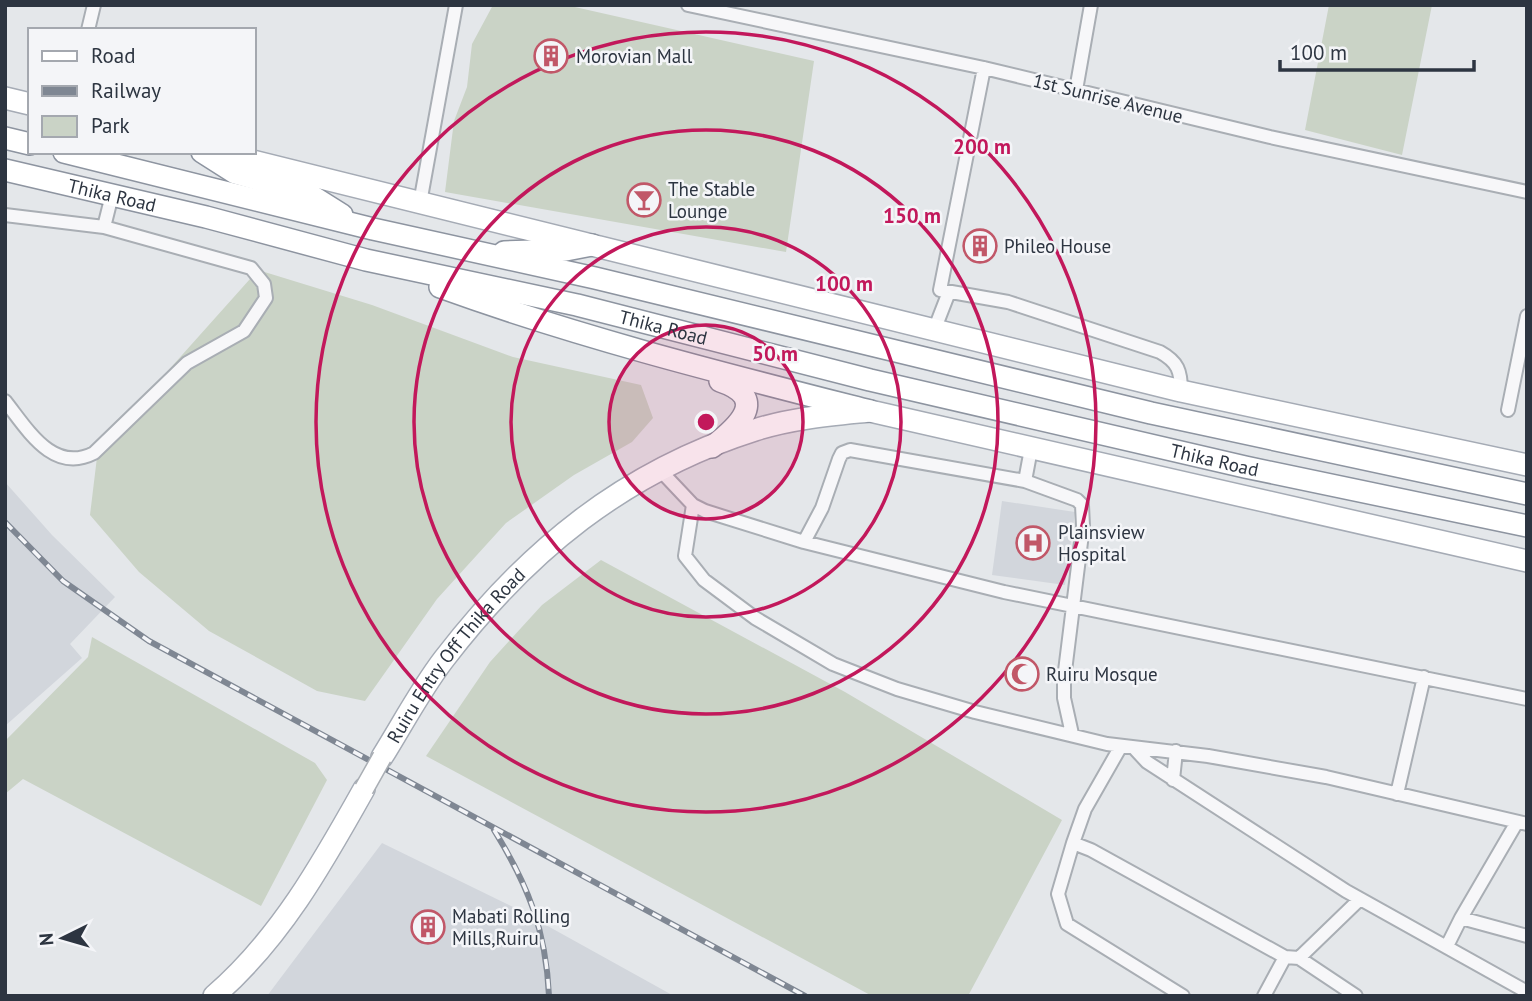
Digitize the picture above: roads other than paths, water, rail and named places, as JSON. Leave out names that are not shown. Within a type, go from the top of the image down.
[{"type":"main road","points":[[5,98],[28,104]]},
{"type":"main road","points":[[5,138],[28,144]]},
{"type":"main road","name":"Thika Road","points":[[72,154],[360,226],[488,254],[1151,413],[1527,494]]},
{"type":"main road","points":[[205,154],[235,173],[307,193],[360,226]]},
{"type":"main road","points":[[224,154],[1181,391],[1527,465]]},
{"type":"main road","name":"Thika Road","points":[[5,170],[206,216],[366,260],[577,305],[870,380],[1245,467],[1527,526]]},
{"type":"main road","points":[[488,254],[524,250],[566,250],[592,245]]},
{"type":"main road","points":[[366,260],[516,315],[630,349],[736,386],[743,391],[747,399],[745,413],[734,429],[712,447]]},
{"type":"main road","name":"Thika Road","points":[[630,349],[870,411],[1527,561]]},
{"type":"main road","name":"Ruiru Entry Off Thika Road","points":[[214,996],[244,969],[316,875],[382,757],[443,660],[524,566],[582,516],[659,468],[755,430],[799,419],[870,411]]},
{"type":"street","points":[[88,28],[94,5]]},
{"type":"street","points":[[420,204],[456,5]]},
{"type":"street","name":"1st Sunrise Avenue","points":[[688,5],[716,8],[984,68],[1270,137],[1527,192]]},
{"type":"street","points":[[1076,90],[1091,5]]},
{"type":"street","points":[[984,68],[940,290],[1008,302],[1160,352],[1170,357],[1181,373],[1181,391]]},
{"type":"street","points":[[104,226],[112,195]]},
{"type":"street","points":[[5,215],[104,226],[251,268],[264,284],[266,298],[258,314],[244,331],[187,363],[94,453],[80,460],[64,459],[53,453],[36,439],[5,401]]},
{"type":"street","points":[[935,328],[948,292]]},
{"type":"street","points":[[1507,410],[1527,316]]},
{"type":"street","points":[[1025,481],[1031,449]]},
{"type":"street","points":[[804,542],[822,508],[839,459],[842,453],[850,450],[1025,481],[1066,494],[1082,505],[1074,607],[1064,679],[1064,698],[1072,734]]},
{"type":"street","points":[[659,468],[693,505],[804,542],[1074,607],[1527,699]]},
{"type":"street","points":[[693,505],[684,547],[688,563],[704,580],[755,618],[833,664],[897,689],[975,712],[1128,747],[1177,751],[1326,777],[1522,823],[1461,918],[1447,946]]},
{"type":"street","points":[[1397,794],[1424,677]]},
{"type":"street","points":[[1128,747],[1147,762],[1360,899],[1527,992]]},
{"type":"street","points":[[1128,747],[1085,809],[1058,894],[1067,924],[1183,996]]},
{"type":"street","points":[[1173,779],[1177,751]]},
{"type":"street","points":[[1073,844],[1091,850],[1285,957],[1299,958],[1356,996]]},
{"type":"street","points":[[1299,958],[1360,899]]},
{"type":"street","points":[[1461,918],[1527,936]]},
{"type":"street","points":[[1264,996],[1285,957]]},
{"type":"railway","points":[[5,522],[63,581],[149,641],[805,996]]},
{"type":"railway","points":[[494,830],[517,870],[533,909],[544,950],[549,996]]},
{"type":"place","name":"Morovian Mall","points":[[551,56]]},
{"type":"place","name":"The Stable Lounge","points":[[644,200]]},
{"type":"place","name":"Phileo House","points":[[980,246]]},
{"type":"place","name":"Plainsview Hospital","points":[[1033,543]]},
{"type":"place","name":"Ruiru Mosque","points":[[1022,674]]},
{"type":"place","name":"Mabati Rolling Mills,Ruiru","points":[[428,927]]}]
